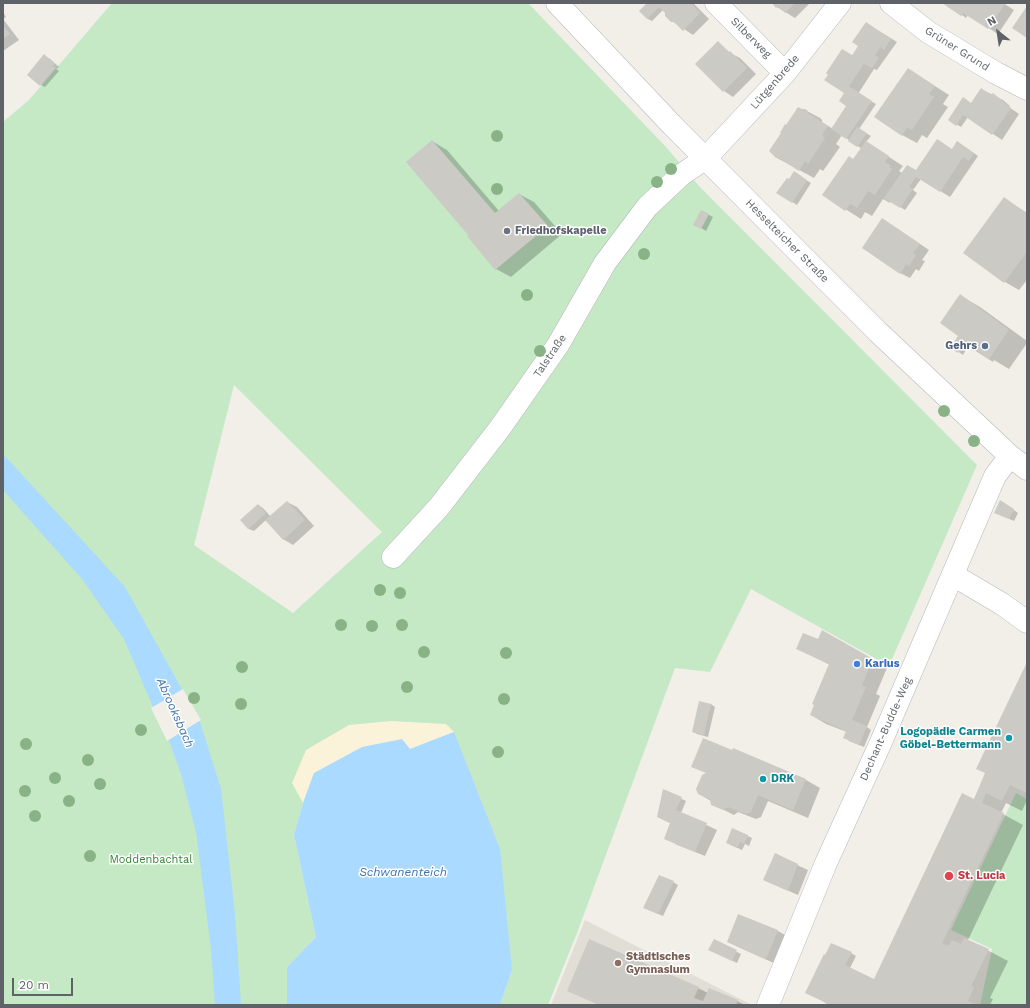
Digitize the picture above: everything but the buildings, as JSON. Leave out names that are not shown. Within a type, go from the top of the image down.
[{"type":"street","name":"Hesselteicher Straße","points":[[557,3],[672,125],[878,332],[1019,462]]},
{"type":"street","name":"Silberweg","points":[[716,3],[786,73]]},
{"type":"street","name":"Lütgenbrede","points":[[706,158],[786,73],[840,3]]},
{"type":"street","name":"Grüner Grund","points":[[891,3],[928,32],[996,74],[1027,90]]},
{"type":"street","name":"Talstraße","points":[[393,557],[439,507],[500,428],[558,345],[605,264],[647,208],[681,175],[706,158]]},
{"type":"street","name":"Dechant-Budde-Weg","points":[[768,1005],[826,863],[995,476],[1019,462]]},
{"type":"street","points":[[953,575],[1002,604],[1027,622]]},
{"type":"shaded area","name":"Städtisches Gymnasium","points":[[585,920],[752,1005],[551,1005]]},
{"type":"green space","name":"Moddenbachtal","points":[[112,3],[528,3],[666,147],[699,186],[977,465],[889,666],[751,589],[710,672],[675,668],[577,933],[548,1005],[500,1005],[512,970],[454,733],[410,749],[314,773],[303,803],[294,835],[316,937],[287,967],[287,1005],[3,1005],[3,122],[29,100]],"holes":[[[234,385],[382,532],[293,613],[194,545]]]},
{"type":"green space","points":[[1016,793],[1027,799],[1027,1005],[980,1005],[992,949],[951,930]]},
{"type":"sand","points":[[391,721],[446,724],[454,732],[410,749],[314,773],[303,803],[292,783],[306,750],[349,725]]},
{"type":"water","name":"Abrooksbach","points":[[3,454],[125,587],[200,722],[221,789],[235,914],[241,1005],[215,1005],[211,949],[196,832],[181,774],[169,740],[124,639],[82,579],[3,490]]},
{"type":"water","name":"Schwanenteich","points":[[454,732],[500,849],[512,970],[500,1005],[287,1005],[287,967],[316,937],[294,835],[303,803],[314,773],[362,747],[402,739],[410,749]]},
{"type":"pier","points":[[183,689],[201,720],[167,741],[151,708]]},
{"type":"place","name":"Friedhofskapelle","points":[[507,231]]},
{"type":"place","name":"Gehrs","points":[[985,346]]},
{"type":"place","name":"Karius","points":[[857,664]]},
{"type":"place","name":"Logopädie Carmen Göbel-Bettermann","points":[[1009,738]]},
{"type":"place","name":"DRK","points":[[763,779]]},
{"type":"place","name":"St. Lucia","points":[[949,876]]},
{"type":"place","name":"Städtisches Gymnasium","points":[[618,963]]}]
